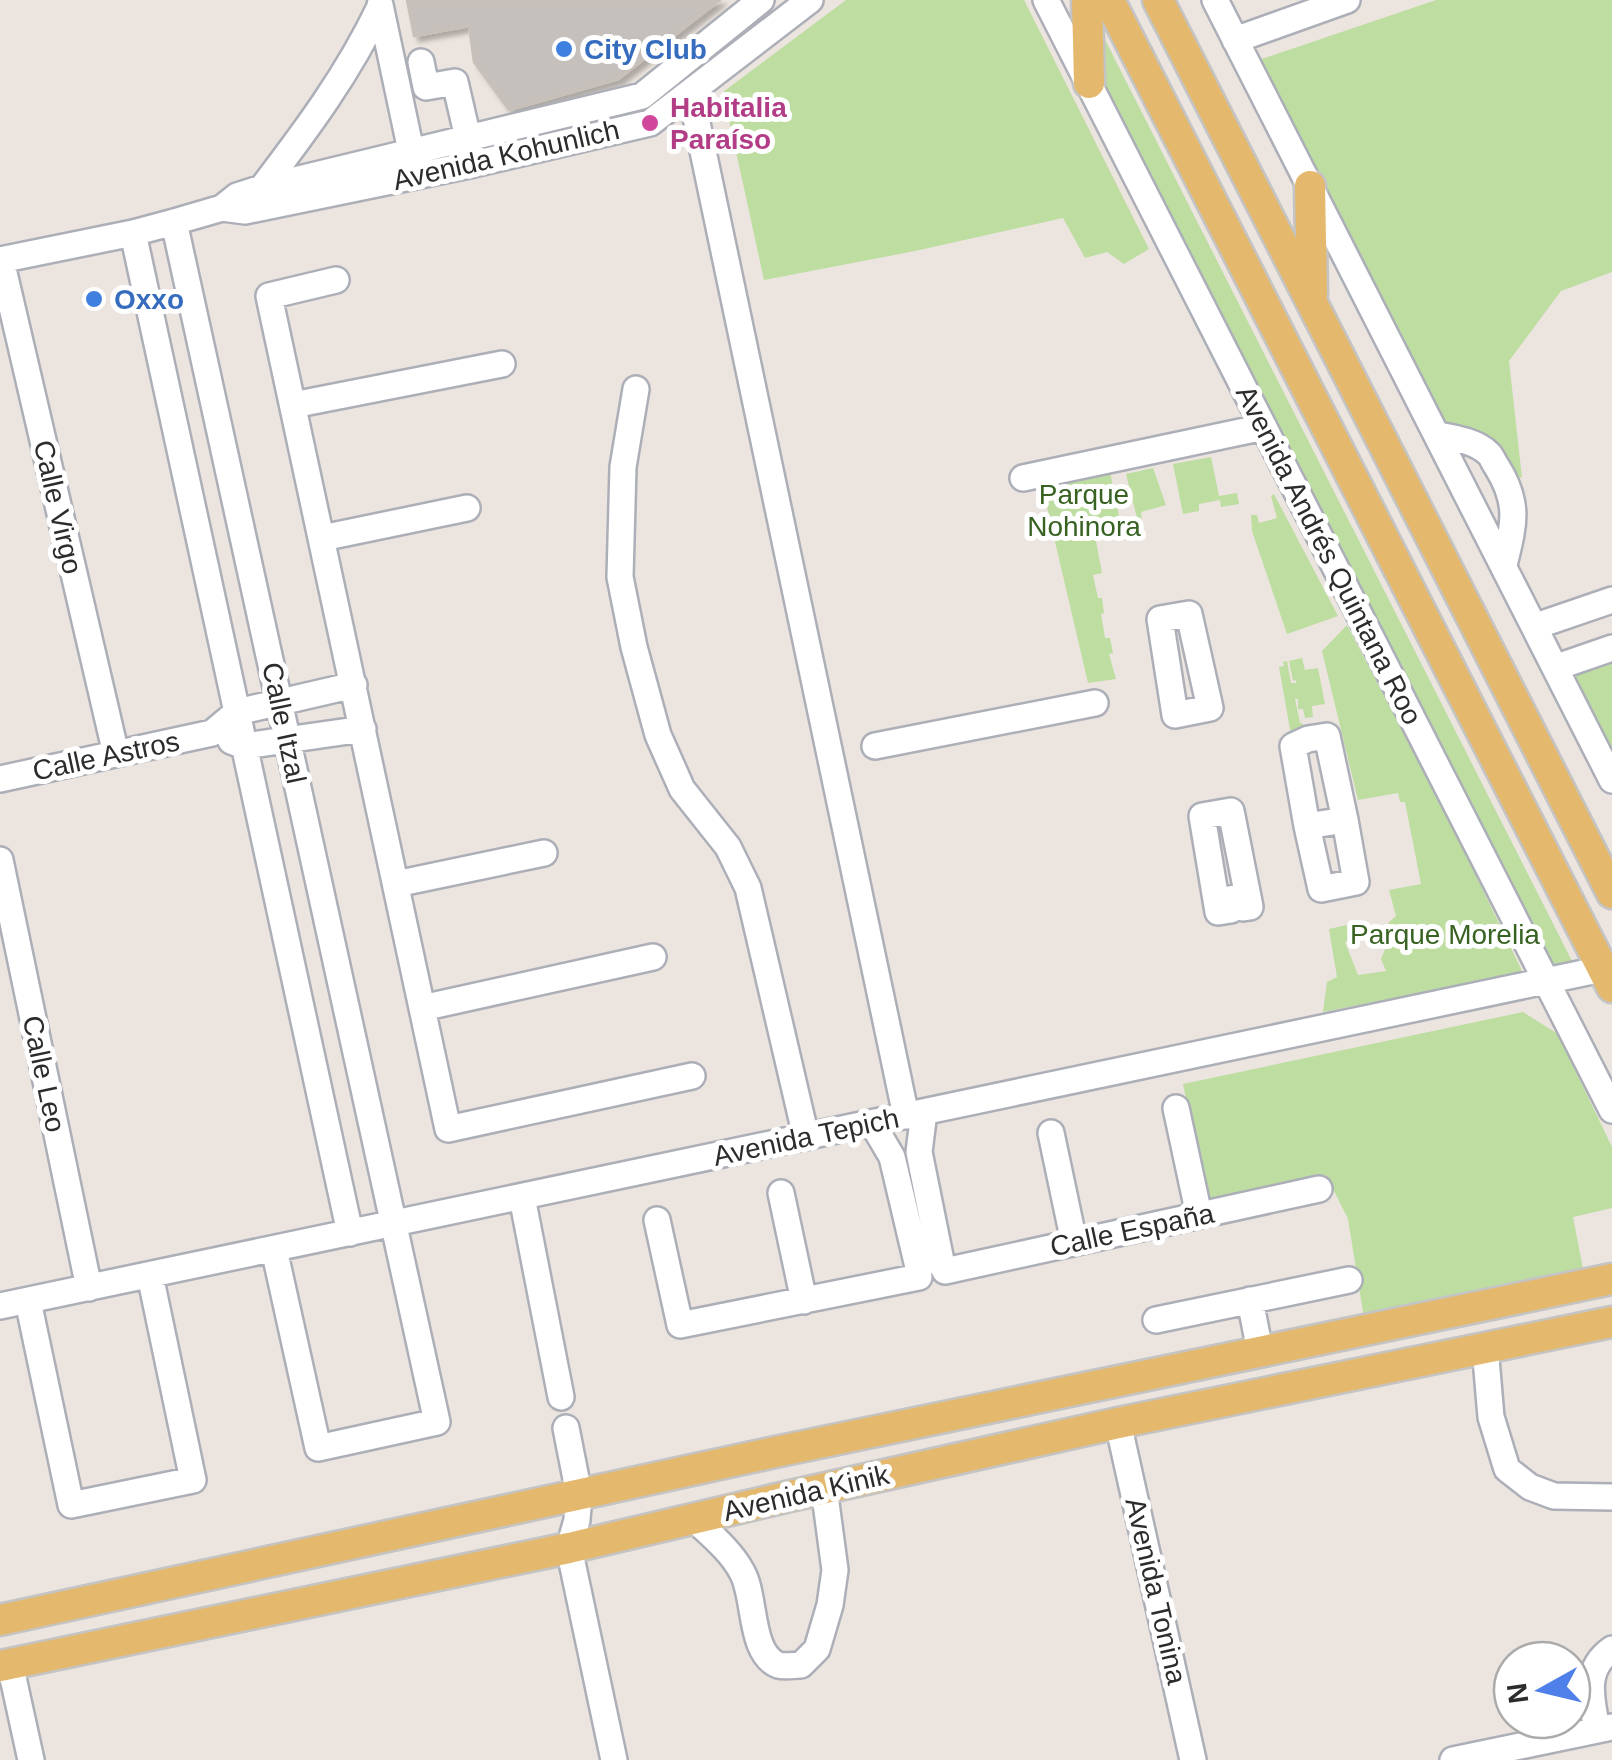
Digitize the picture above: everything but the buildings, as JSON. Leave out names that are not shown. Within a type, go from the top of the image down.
[{"type":"main road","points":[[1087,0],[1088,83]]},
{"type":"main road","name":"Avenida Andrés Quintana Roo","points":[[1109,0],[1609,975]]},
{"type":"main road","points":[[1158,0],[1612,893]]},
{"type":"main road","points":[[1310,186],[1312,302]]},
{"type":"main road","name":"Avenida Kinik","points":[[0,1620],[780,1451],[1612,1279]]},
{"type":"main road","name":"Avenida Kinik","points":[[5,1665],[570,1548],[1118,1423],[1612,1322]]},
{"type":"main road","points":[[1274,1348],[1298,1385]]},
{"type":"main road","points":[[780,1451],[790,1496]]},
{"type":"street","name":"Avenida Kohunlich","points":[[0,260],[132,233],[222,208],[245,212],[264,198],[411,152],[642,96],[761,0]]},
{"type":"street","name":"Avenida Kohunlich","points":[[264,198],[474,164],[650,123],[810,0]]},
{"type":"street","name":"Avenida Andrés Quintana Roo","points":[[1046,0],[1612,1110]]},
{"type":"street","points":[[1216,0],[1612,780]]},
{"type":"street","points":[[1235,40],[1346,0]]},
{"type":"street","points":[[379,3],[411,152]]},
{"type":"street","points":[[264,198],[362,45],[379,3]]},
{"type":"street","points":[[422,62],[426,87],[455,82],[474,164]]},
{"type":"street","points":[[691,94],[915,1114],[930,1263]]},
{"type":"street","name":"Calle Itzal","points":[[174,222],[437,1422],[318,1448],[274,1249]]},
{"type":"street","name":"Calle Itzal","points":[[132,233],[350,1233]]},
{"type":"street","name":"Calle Virgo","points":[[0,260],[116,754]]},
{"type":"street","points":[[336,280],[270,296],[448,1128],[692,1076]]},
{"type":"street","points":[[293,404],[502,364]]},
{"type":"street","points":[[636,388],[623,467],[620,577],[634,648],[658,735],[682,789],[728,847],[748,888],[806,1137]]},
{"type":"street","points":[[1023,478],[1264,427]]},
{"type":"street","points":[[1438,435],[1465,441],[1488,453],[1508,486],[1512,531],[1504,565]]},
{"type":"street","points":[[322,538],[467,508]]},
{"type":"street","points":[[1536,626],[1612,600]]},
{"type":"street","points":[[1557,668],[1612,648]]},
{"type":"street","points":[[237,712],[354,685]]},
{"type":"street","points":[[875,746],[1095,703]]},
{"type":"street","name":"Calle Astros","points":[[0,778],[212,734],[237,712]]},
{"type":"street","points":[[244,746],[363,729]]},
{"type":"street","name":"Calle Astros","points":[[212,734],[244,746]]},
{"type":"street","points":[[1327,736],[1345,820],[1356,882],[1321,888],[1293,746],[1327,736]]},
{"type":"street","points":[[1306,826],[1345,820]]},
{"type":"street","points":[[396,884],[544,853]]},
{"type":"street","name":"Calle Leo","points":[[0,860],[88,1288]]},
{"type":"street","points":[[422,1008],[653,957]]},
{"type":"street","name":"Avenida Tepich","points":[[0,1306],[1546,981],[1609,975]]},
{"type":"street","points":[[1176,1108],[1199,1215]]},
{"type":"street","points":[[872,1123],[892,1157],[930,1263]]},
{"type":"street","points":[[1051,1134],[1074,1242]]},
{"type":"street","name":"Calle España","points":[[657,1220],[680,1326],[804,1300],[930,1263],[1074,1242],[1318,1188]]},
{"type":"street","points":[[781,1193],[804,1300]]},
{"type":"street","points":[[522,1197],[561,1397]]},
{"type":"street","points":[[28,1300],[71,1506],[193,1480],[150,1275]]},
{"type":"street","points":[[1156,1320],[1349,1280]]},
{"type":"street","points":[[1250,1300],[1274,1348]]},
{"type":"street","points":[[1484,1347],[1491,1417],[1507,1469],[1530,1487],[1554,1496],[1612,1496]]},
{"type":"street","name":"Avenida Tonina","points":[[1118,1423],[1194,1760]]},
{"type":"street","points":[[566,1428],[579,1494],[570,1548],[614,1760]]},
{"type":"street","points":[[694,1519],[743,1573],[766,1658],[781,1666],[801,1665],[817,1649],[835,1570],[824,1488]]},
{"type":"street","points":[[1453,1760],[1605,1729],[1592,1695],[1593,1674],[1599,1658],[1612,1650]]},
{"type":"street","points":[[5,1665],[31,1760]]},
{"type":"green space","points":[[846,0],[1024,0],[1149,249],[1124,264],[1107,252],[1085,258],[1063,218],[764,280],[723,92]]},
{"type":"green space","points":[[1436,0],[1612,0],[1612,272],[1561,291],[1509,361],[1522,478],[1454,438],[1259,60]]},
{"type":"green space","points":[[1095,20],[1573,963],[1548,970],[1104,88]]},
{"type":"green space","points":[[1211,457],[1219,496],[1237,493],[1239,504],[1221,507],[1220,500],[1199,504],[1199,511],[1183,514],[1173,464]]},
{"type":"green space","points":[[1153,468],[1166,505],[1141,512],[1142,521],[1138,522],[1126,474]]},
{"type":"green space","name":"Parque Nohinora","points":[[1110,472],[1123,536],[1096,541],[1102,573],[1093,575],[1098,598],[1102,598],[1105,638],[1110,638],[1113,653],[1109,654],[1116,679],[1088,683],[1042,486]]},
{"type":"green space","points":[[1274,494],[1338,616],[1287,634],[1252,531],[1251,515],[1257,515],[1259,523],[1277,518],[1271,496]]},
{"type":"green space","name":"Parque Morelia","points":[[1347,625],[1523,973],[1323,1012],[1327,982],[1337,977],[1329,929],[1347,925],[1349,940],[1345,942],[1358,975],[1386,971],[1381,959],[1391,935],[1388,923],[1396,916],[1389,890],[1421,884],[1405,802],[1400,802],[1398,793],[1358,800],[1322,651]]},
{"type":"green space","points":[[1302,658],[1305,670],[1318,668],[1325,704],[1312,706],[1313,717],[1305,718],[1295,699],[1300,723],[1305,731],[1293,746],[1279,667],[1287,661],[1291,683],[1296,683],[1289,661]]},
{"type":"green space","points":[[1612,661],[1612,772],[1566,678]]},
{"type":"green space","points":[[1523,1012],[1558,1034],[1612,1147],[1612,1208],[1573,1217],[1583,1269],[1364,1318],[1348,1219],[1326,1175],[1208,1202],[1183,1084]]},
{"type":"place","name":"City Club","points":[[564,49]]},
{"type":"place","name":"Habitalia Paraíso","points":[[650,123]]},
{"type":"place","name":"Oxxo","points":[[94,299]]}]
